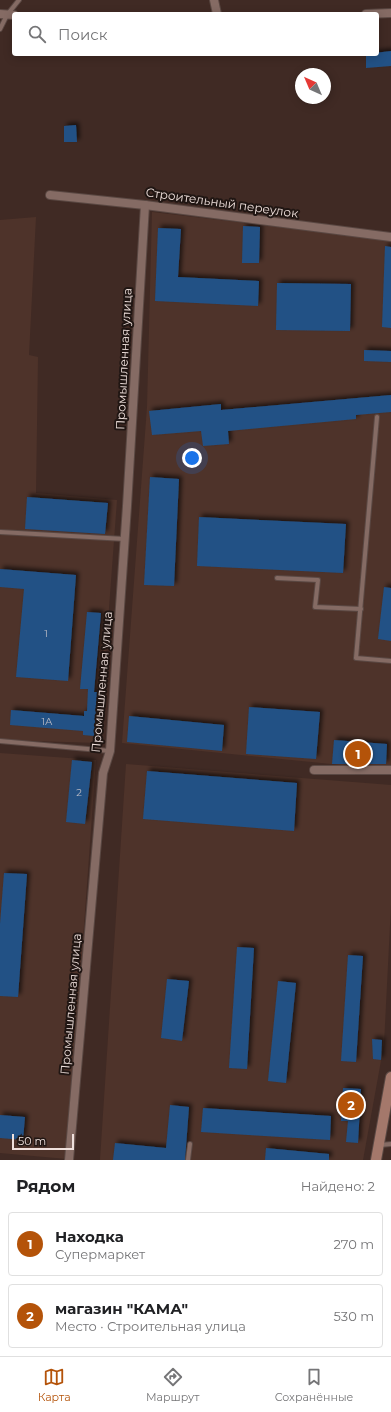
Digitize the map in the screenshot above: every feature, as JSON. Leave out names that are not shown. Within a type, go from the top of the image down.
[{"type":"main road","points":[[376,1160],[380,1145],[391,1077]]},
{"type":"street","points":[[214,0],[217,12]]},
{"type":"street","points":[[379,13],[391,13]]},
{"type":"street","name":"Строительный переулок","points":[[50,195],[145,205],[391,238]]},
{"type":"street","name":"Промышленная улица","points":[[69,1160],[103,773],[110,751],[125,539],[145,205]]},
{"type":"street","points":[[314,770],[391,770]]},
{"type":"lane","points":[[0,29],[7,14],[18,0]]},
{"type":"lane","points":[[377,417],[356,658],[391,661]]},
{"type":"lane","points":[[0,532],[125,539]]},
{"type":"lane","points":[[276,578],[318,580],[315,607],[361,609]]},
{"type":"lane","points":[[0,741],[110,751]]},
{"type":"lane","points":[[188,1160],[190,1144]]},
{"type":"lane","points":[[380,1145],[391,1144]]},
{"type":"shaded area","points":[[152,212],[391,240],[391,770],[122,743],[147,407]]},
{"type":"shaded area","points":[[36,217],[29,355],[38,357],[36,493],[117,500],[99,743],[0,740],[0,220]]},
{"type":"shaded area","points":[[0,753],[96,760],[67,1159],[0,1153]]},
{"type":"shaded area","points":[[126,764],[391,785],[391,905],[384,1044],[363,1160],[100,1160]]},
{"type":"building","points":[[391,51],[391,66],[366,68],[366,56],[379,56],[379,52]]},
{"type":"building","points":[[76,125],[77,142],[64,142],[64,126]]},
{"type":"building","points":[[243,226],[260,227],[259,263],[242,263]]},
{"type":"building","points":[[158,228],[181,229],[178,277],[259,281],[258,306],[155,301]]},
{"type":"building","points":[[385,246],[391,247],[391,328],[382,327]]},
{"type":"building","points":[[277,283],[351,284],[350,331],[276,330]]},
{"type":"building","points":[[364,350],[391,351],[391,362],[364,361]]},
{"type":"building","points":[[391,395],[391,412],[356,415],[356,419],[228,431],[229,444],[203,446],[201,431],[152,435],[149,411],[221,404],[221,410]]},
{"type":"building","points":[[150,477],[179,479],[174,586],[144,585]]},
{"type":"building","points":[[27,497],[108,503],[105,534],[25,529]]},
{"type":"building","points":[[199,517],[346,524],[343,573],[197,566]]},
{"type":"building","points":[[0,569],[76,575],[68,681],[16,677],[24,589],[0,587]]},
{"type":"building","points":[[384,587],[391,588],[391,641],[378,639]]},
{"type":"building","points":[[87,612],[101,613],[94,692],[97,692],[94,736],[83,735],[83,731],[10,725],[11,710],[84,716],[84,711],[87,711],[88,689],[80,689]]},
{"type":"building","points":[[249,707],[320,712],[316,759],[246,754]]},
{"type":"building","points":[[129,716],[224,725],[222,751],[127,742]]},
{"type":"building","points":[[334,740],[387,744],[386,764],[332,764]]},
{"type":"building","points":[[72,760],[92,762],[85,824],[66,822]]},
{"type":"building","points":[[147,771],[297,783],[294,831],[143,819]]},
{"type":"building","points":[[4,873],[27,874],[18,997],[0,996],[0,924]]},
{"type":"building","points":[[237,947],[254,948],[247,1069],[229,1068]]},
{"type":"building","points":[[348,955],[363,956],[356,1062],[341,1061]]},
{"type":"building","points":[[167,979],[189,981],[182,1041],[161,1038]]},
{"type":"building","points":[[278,981],[296,983],[286,1083],[268,1081]]},
{"type":"building","points":[[372,1039],[382,1040],[381,1060],[373,1059]]},
{"type":"building","points":[[343,1088],[361,1089],[358,1143],[346,1142],[348,1121],[341,1121]]},
{"type":"building","points":[[170,1105],[189,1107],[185,1160],[113,1160],[115,1143],[166,1148]]},
{"type":"building","points":[[203,1108],[331,1116],[330,1140],[201,1132]]},
{"type":"building","points":[[0,1115],[25,1117],[23,1140],[0,1138]]},
{"type":"building","points":[[266,1148],[329,1154],[329,1160],[265,1160]]},
{"type":"place","name":"Находка","points":[[358,754]]},
{"type":"place","name":"магазин \"КАМА\"","points":[[351,1105]]}]
